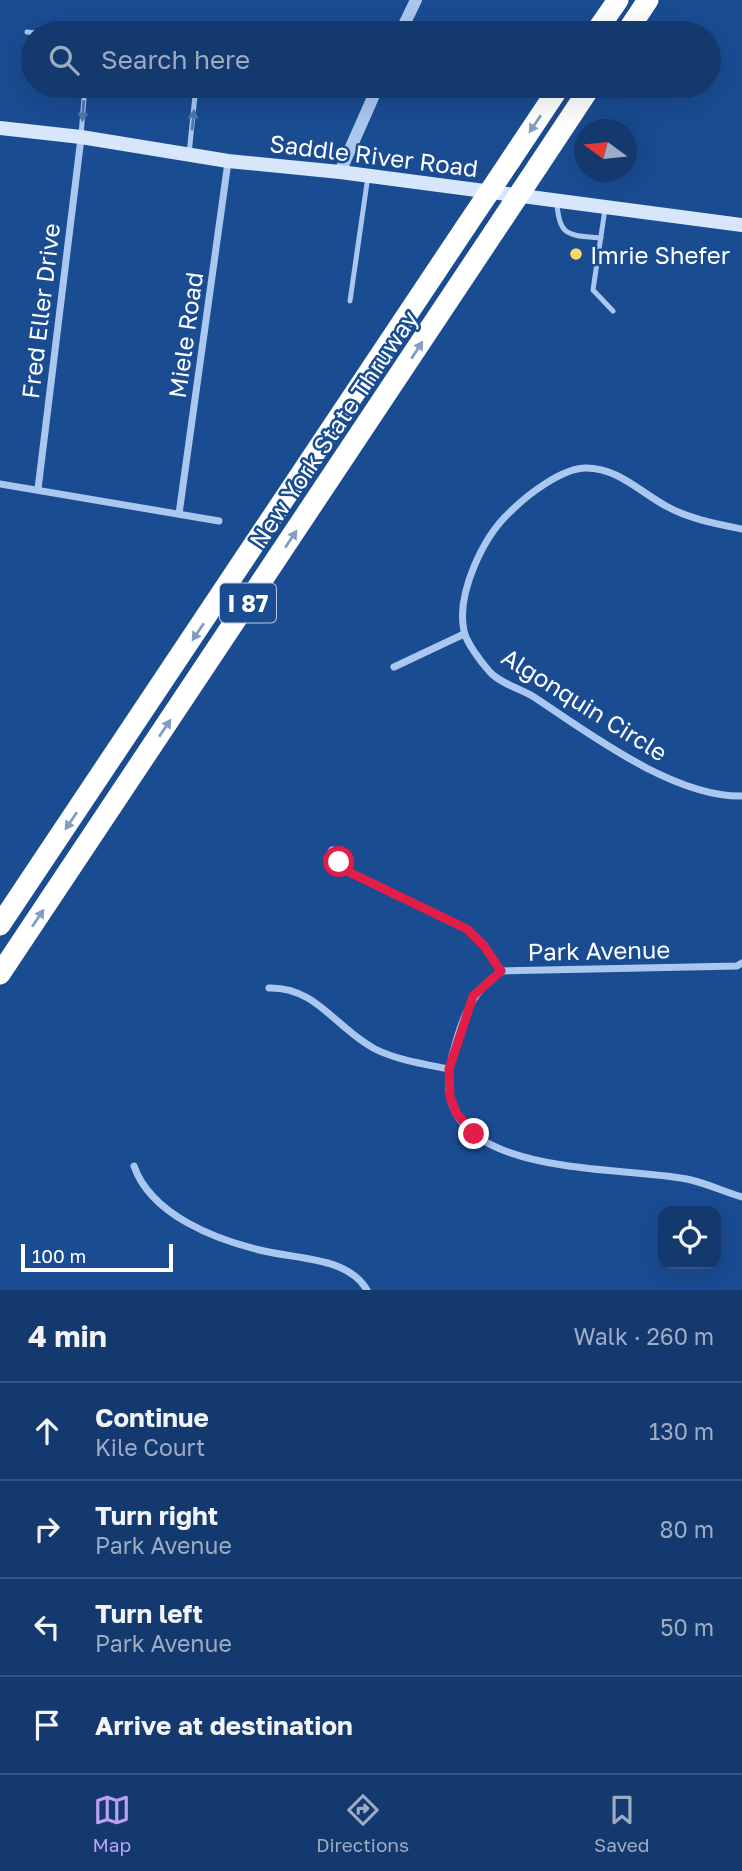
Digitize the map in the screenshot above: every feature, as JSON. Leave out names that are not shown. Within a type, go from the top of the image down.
[{"type":"highway","points":[[603,21],[618,0]]},
{"type":"highway","points":[[634,21],[649,0]]},
{"type":"highway","name":"New York State Thruway","points":[[0,925],[552,98]]},
{"type":"highway","name":"New York State Thruway","points":[[0,974],[583,98]]},
{"type":"main road","name":"Saddle River Road","points":[[0,128],[81,137],[228,161],[340,172],[742,225]]},
{"type":"street","points":[[405,21],[415,0]]},
{"type":"street","points":[[340,172],[373,98]]},
{"type":"street","name":"Fred Eller Drive","points":[[38,489],[81,137]]},
{"type":"street","name":"Miele Road","points":[[179,514],[228,161]]},
{"type":"street","points":[[394,667],[464,634],[462,609],[465,586],[498,524],[537,489],[558,477],[584,468],[612,472],[667,507],[704,521],[742,529]]},
{"type":"street","points":[[0,484],[219,521]]},
{"type":"street","name":"Algonquin Circle","points":[[464,634],[490,673],[532,696],[580,730],[632,761],[677,781],[742,796]]},
{"type":"street","points":[[332,850],[339,862],[351,873],[467,929],[484,946],[501,971]]},
{"type":"street","name":"Park Avenue","points":[[742,963],[737,966],[501,971],[473,996],[449,1069],[450,1097],[457,1114],[490,1146],[562,1166],[691,1180],[742,1197]]},
{"type":"street","points":[[269,988],[289,988],[310,997],[342,1026],[375,1049],[449,1069]]},
{"type":"street","points":[[134,1166],[139,1182],[153,1199],[178,1217],[225,1239],[343,1269],[362,1281],[367,1290]]},
{"type":"lane","points":[[81,137],[84,98]]},
{"type":"lane","points":[[189,154],[196,98]]},
{"type":"lane","points":[[350,301],[368,176]]},
{"type":"lane","points":[[557,202],[558,220],[563,230],[573,235],[601,238]]},
{"type":"lane","points":[[606,209],[593,289],[613,311]]},
{"type":"place","name":"Imrie Shefer","points":[[576,254]]},
{"type":"route","points":[[339,862],[351,873],[444,915],[467,929],[484,946],[501,971],[473,996],[449,1069],[450,1097],[457,1114],[474,1134]]}]
